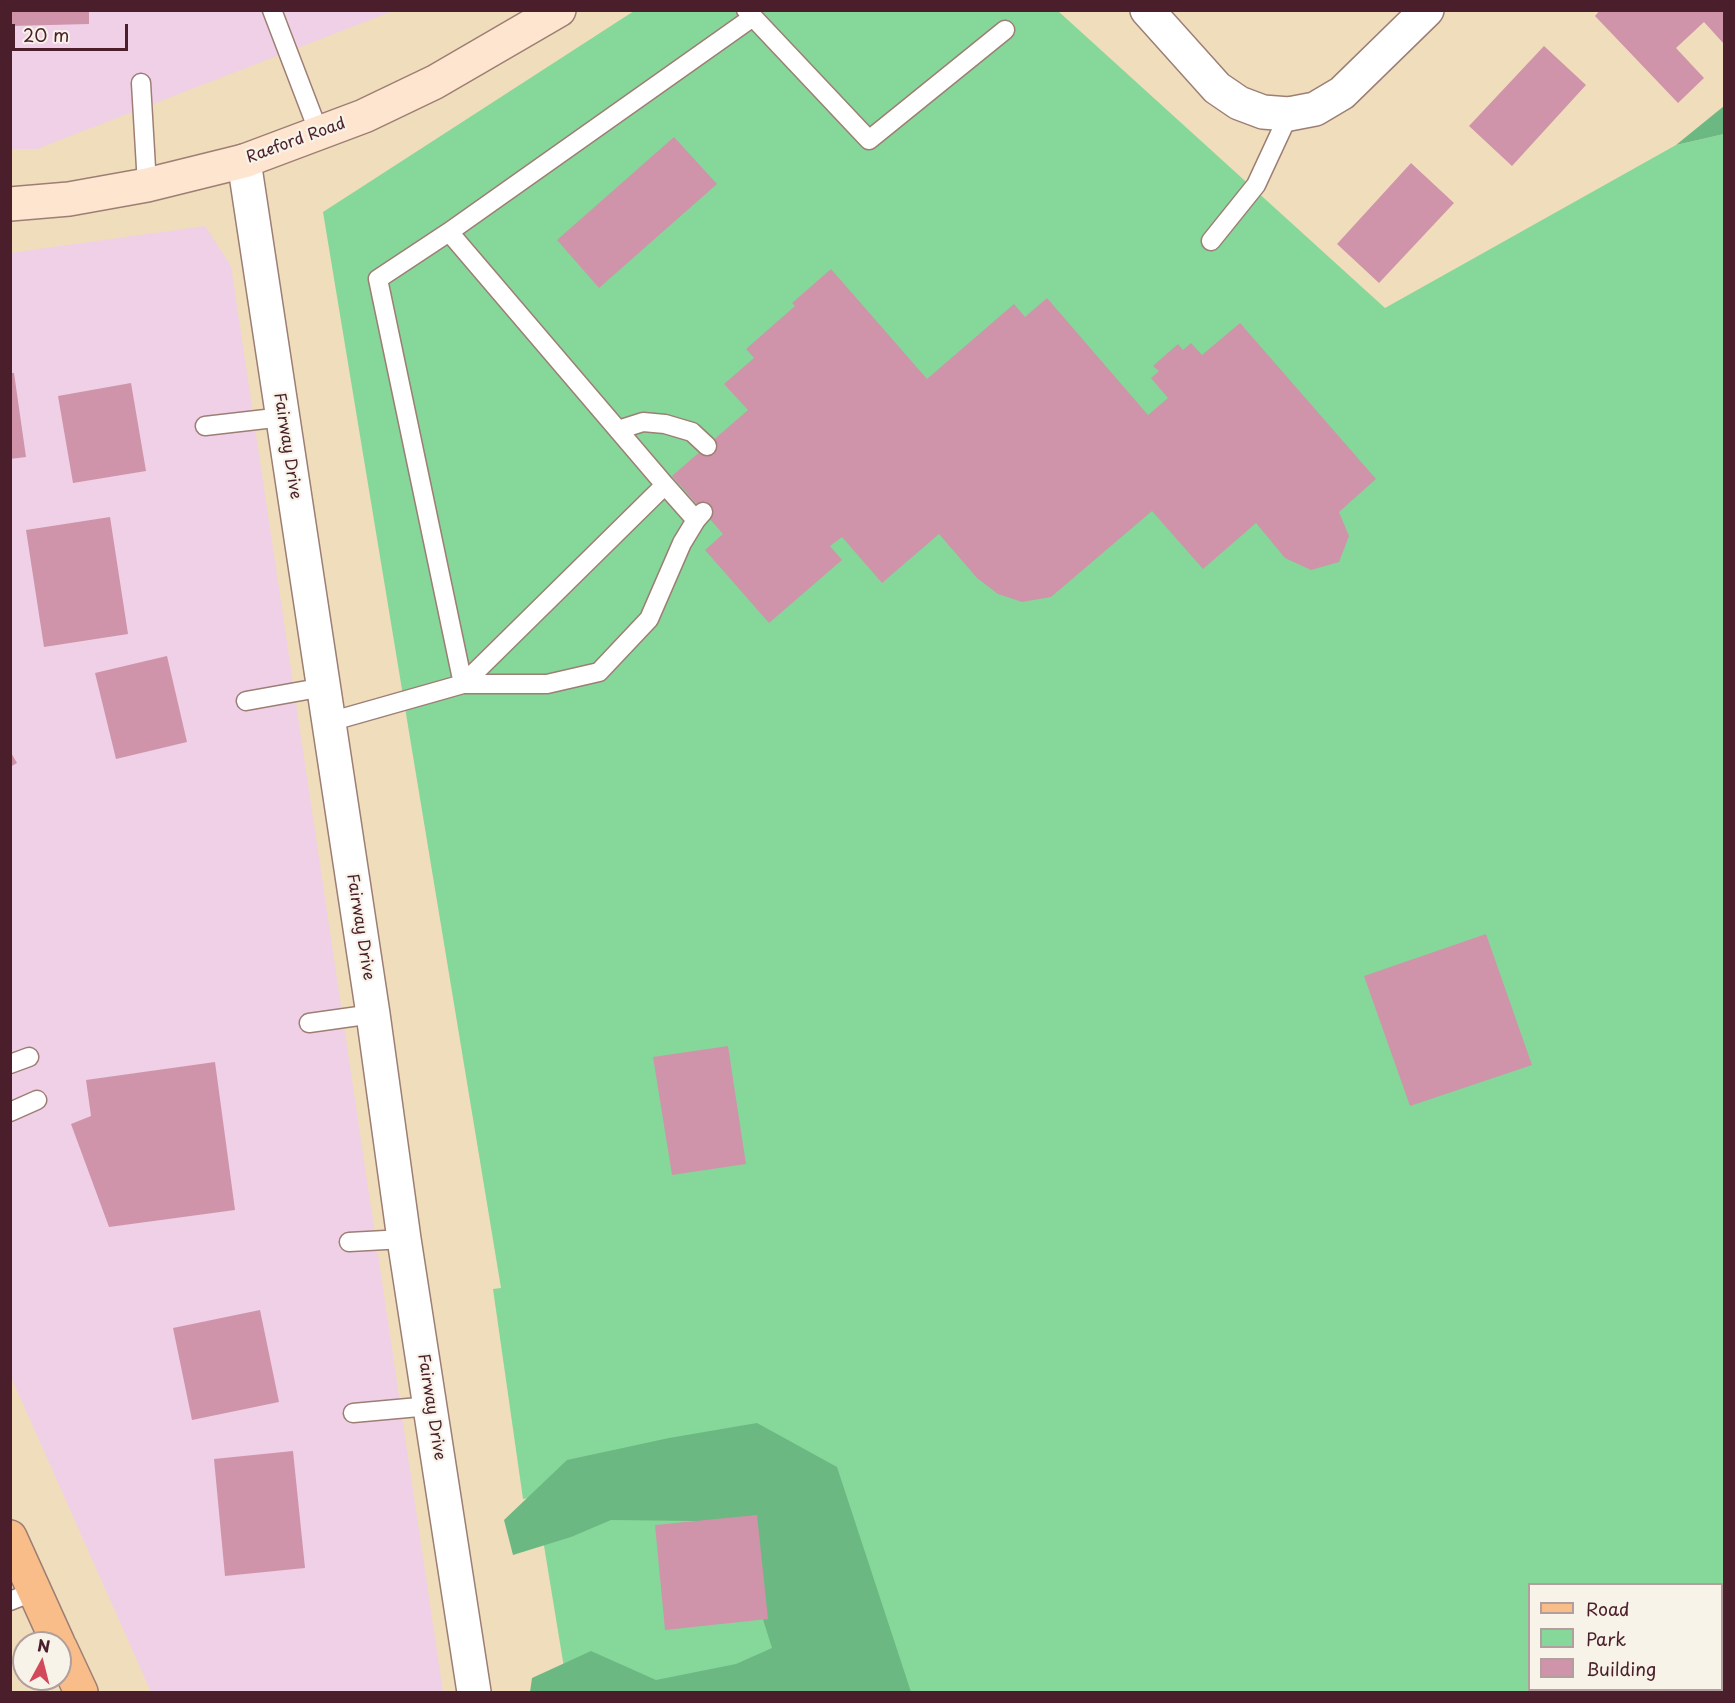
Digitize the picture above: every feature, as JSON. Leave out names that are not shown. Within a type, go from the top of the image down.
[{"type":"main road","name":"Raeford Road","points":[[10,204],[69,199],[147,185],[244,161],[364,116],[435,82],[559,10]]},
{"type":"main road","points":[[10,1537],[23,1596],[49,1631]]},
{"type":"main road","points":[[72,1673],[81,1692]]},
{"type":"street","points":[[1147,10],[1217,87],[1239,103],[1263,112],[1289,114],[1315,109],[1342,93],[1427,10]]},
{"type":"street","name":"Fairway Drive","points":[[244,161],[373,1014],[404,1239],[474,1692]]},
{"type":"lane","points":[[272,10],[319,133]]},
{"type":"lane","points":[[463,684],[378,279],[449,232],[749,14],[868,140],[1005,30]]},
{"type":"lane","points":[[141,83],[147,185]]},
{"type":"lane","points":[[1211,241],[1256,185],[1289,114]]},
{"type":"lane","points":[[329,722],[463,684],[547,684],[599,672],[648,619],[682,543],[699,516],[665,485],[449,232]]},
{"type":"lane","points":[[205,426],[283,417]]},
{"type":"lane","points":[[618,430],[643,422],[665,424],[692,432],[707,446]]},
{"type":"lane","points":[[463,684],[665,485]]},
{"type":"lane","points":[[246,701],[324,687]]},
{"type":"lane","points":[[309,1023],[373,1014]]},
{"type":"lane","points":[[10,1064],[29,1057]]},
{"type":"lane","points":[[10,1112],[37,1100]]},
{"type":"lane","points":[[348,1242],[404,1239]]},
{"type":"lane","points":[[353,1413],[430,1406]]},
{"type":"shaded area","points":[[10,11],[393,11],[37,149],[11,149]]},
{"type":"shaded area","points":[[205,226],[231,266],[443,1692],[151,1692],[11,1377],[10,253]]},
{"type":"green space","points":[[634,11],[1058,11],[1385,308],[1676,145],[1724,134],[1724,1692],[568,1692],[536,1497],[523,1499],[493,1289],[501,1288],[323,212]]},
{"type":"green space","points":[[1724,106],[1724,134],[1676,145]]},
{"type":"green space","points":[[757,1423],[837,1467],[911,1692],[530,1692],[532,1678],[591,1651],[656,1680],[736,1664],[772,1648],[738,1540],[695,1521],[611,1520],[571,1537],[513,1555],[504,1520],[567,1460],[669,1438]]},
{"type":"building","points":[[10,10],[89,10],[89,24],[10,26]]},
{"type":"building","points":[[1600,10],[1724,10],[1724,44],[1704,22],[1676,48],[1704,78],[1678,103],[1595,16]]},
{"type":"building","points":[[1544,46],[1586,85],[1512,166],[1469,126]]},
{"type":"building","points":[[674,137],[717,184],[599,288],[557,240]]},
{"type":"building","points":[[1411,163],[1454,203],[1379,283],[1337,244]]},
{"type":"building","points":[[831,269],[927,379],[1014,304],[1025,317],[1047,298],[1148,415],[1168,398],[1151,378],[1159,371],[1153,366],[1178,344],[1183,350],[1191,343],[1202,355],[1240,323],[1376,479],[1339,512],[1349,536],[1339,562],[1311,570],[1285,558],[1256,523],[1203,569],[1152,511],[1051,597],[1022,602],[998,594],[977,578],[939,534],[882,583],[842,537],[830,546],[842,560],[769,623],[705,550],[723,534],[672,476],[748,410],[724,384],[754,358],[746,349],[795,306],[792,303]]},
{"type":"building","points":[[10,373],[14,373],[26,457],[10,459]]},
{"type":"building","points":[[131,383],[146,471],[73,483],[58,396]]},
{"type":"building","points":[[110,517],[128,634],[44,647],[26,530]]},
{"type":"building","points":[[167,656],[187,742],[116,759],[95,673]]},
{"type":"building","points":[[10,751],[17,763],[10,767]]},
{"type":"building","points":[[1486,934],[1532,1065],[1410,1106],[1364,976]]},
{"type":"building","points":[[728,1046],[746,1164],[672,1175],[653,1057]]},
{"type":"building","points":[[215,1062],[235,1210],[109,1227],[71,1124],[91,1116],[86,1080]]},
{"type":"building","points":[[260,1310],[279,1402],[192,1420],[173,1328]]},
{"type":"building","points":[[293,1451],[305,1568],[225,1576],[214,1459]]},
{"type":"building","points":[[757,1515],[768,1619],[665,1630],[655,1525]]}]
